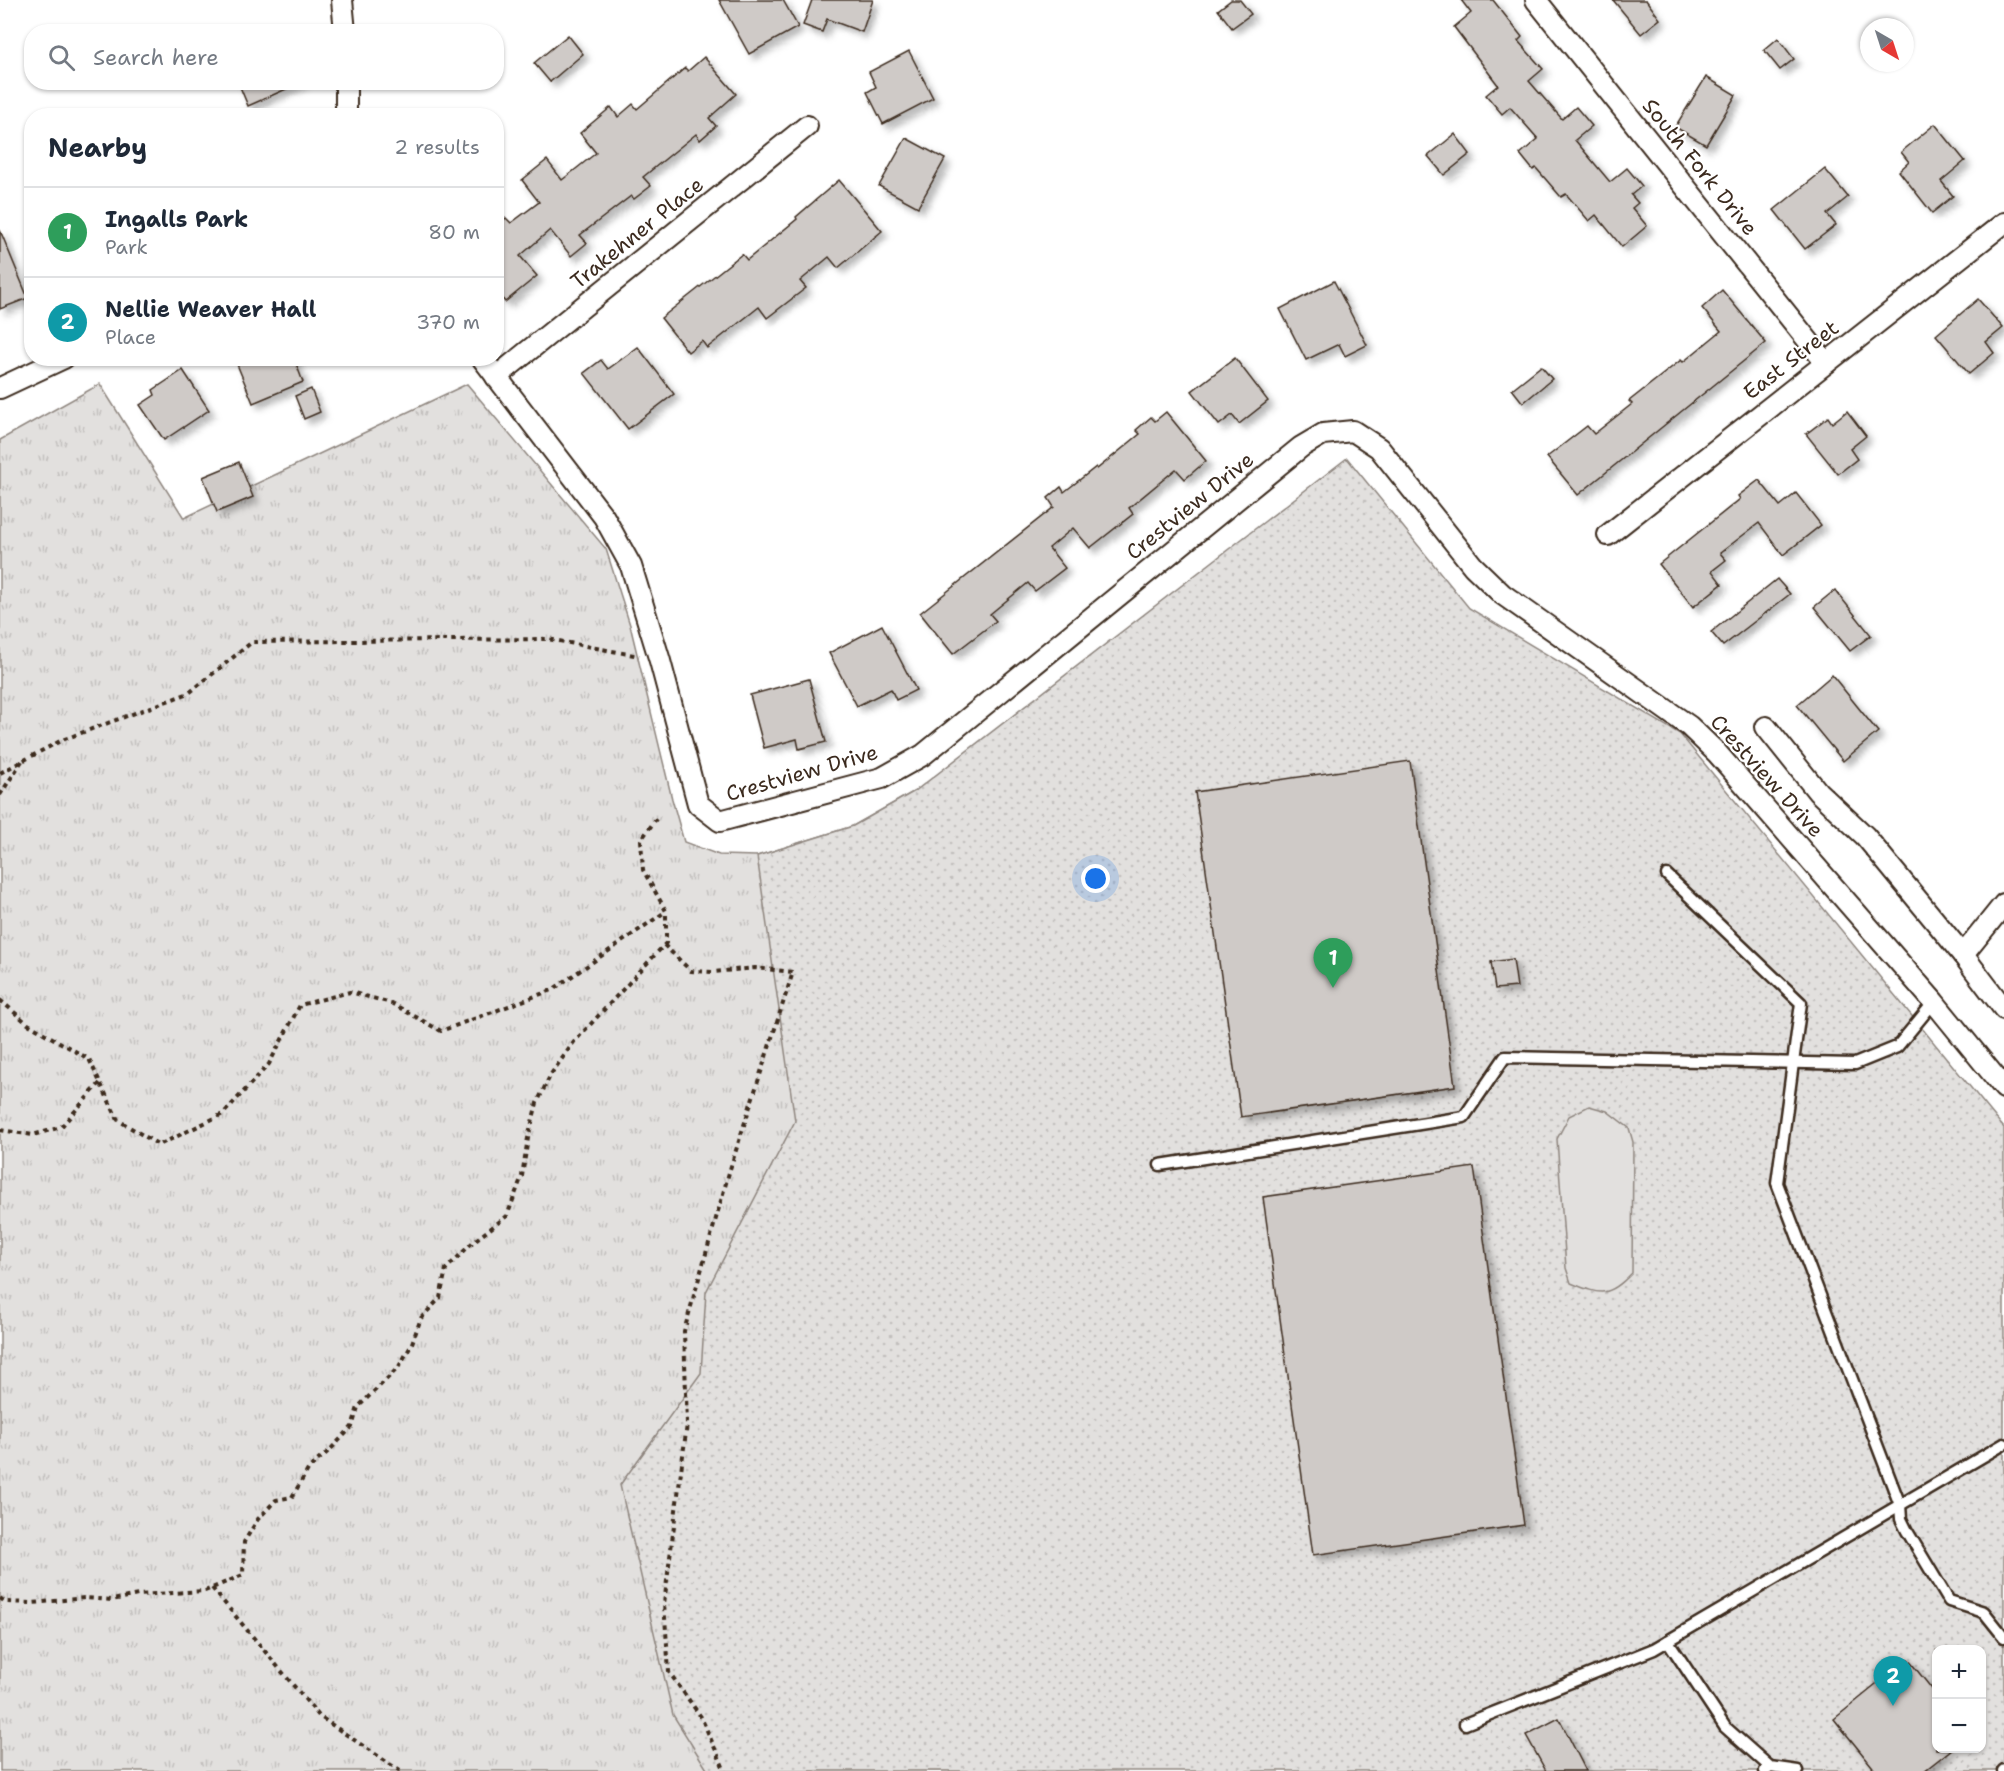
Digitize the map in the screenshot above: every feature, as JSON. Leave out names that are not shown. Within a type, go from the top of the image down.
[{"type":"street","points":[[342,0],[344,24]]},
{"type":"street","name":"South Fork Drive","points":[[1536,0],[1826,363]]},
{"type":"street","points":[[346,90],[346,108]]},
{"type":"street","name":"Trakehner Place","points":[[496,377],[807,126]]},
{"type":"street","name":"East Street","points":[[1608,535],[2004,223]]},
{"type":"street","points":[[0,388],[47,366]]},
{"type":"street","name":"Crestview Drive","points":[[488,366],[604,518],[631,566],[660,661],[698,804],[720,821],[882,778],[923,755],[1301,447],[1323,434],[1353,431],[1379,448],[1473,566],[1502,594],[1689,726],[1717,753],[1934,1002],[2004,1088]]},
{"type":"street","name":"Crestview Drive","points":[[1766,727],[1818,792],[1865,836],[2004,1009]]},
{"type":"street","points":[[1962,955],[2004,904]]},
{"type":"lane","points":[[1667,875],[1801,1003],[1778,1183],[1900,1505],[1901,1519],[1949,1601],[1984,1612],[2004,1637]]},
{"type":"lane","points":[[1160,1165],[1464,1117],[1505,1057],[1855,1064],[1897,1047],[1934,1002]]},
{"type":"lane","points":[[1465,1724],[1654,1649],[2004,1444]]},
{"type":"lane","points":[[1668,1641],[1725,1727],[1768,1769],[1798,1771]]},
{"type":"path","points":[[0,773],[62,740],[189,693],[252,642],[548,639],[660,661]]},
{"type":"path","points":[[0,795],[23,761]]},
{"type":"path","points":[[0,1598],[5,1602],[33,1603],[205,1591],[243,1575],[244,1542],[258,1519],[276,1500],[292,1497],[309,1468],[352,1426],[358,1407],[399,1368],[411,1346],[421,1318],[440,1298],[446,1269],[474,1240],[507,1216],[522,1176],[537,1103],[551,1074],[574,1042],[666,943],[666,911],[643,870],[641,840],[656,819]]},
{"type":"path","points":[[0,1000],[28,1024],[89,1059],[118,1120],[159,1145],[223,1114],[269,1064],[300,1005],[350,992],[392,1003],[441,1031],[552,990],[666,911]]},
{"type":"path","points":[[664,945],[691,970],[714,972],[755,968],[793,972],[730,1169],[684,1331],[687,1424],[664,1604],[669,1672],[701,1717],[724,1771]]},
{"type":"path","points":[[0,1130],[33,1135],[61,1127],[100,1083]]},
{"type":"path","points":[[212,1588],[319,1716],[400,1771]]},
{"type":"green space","points":[[100,384],[184,518],[467,384],[606,549],[630,625],[684,842],[719,855],[757,856],[853,826],[915,791],[973,1771],[0,1771],[0,440]]},
{"type":"green space","points":[[1347,458],[1469,608],[1680,734],[2004,1128],[2004,1771],[708,1771],[673,1715],[620,1485],[701,1373],[706,1292],[795,1121],[757,856],[853,826],[915,791]]},
{"type":"green space","points":[[1589,1106],[1607,1111],[1629,1128],[1633,1142],[1632,1273],[1617,1287],[1604,1292],[1597,1292],[1571,1283],[1566,1268],[1557,1139],[1569,1116]]},
{"type":"building","points":[[719,0],[783,0],[798,27],[749,54]]},
{"type":"building","points":[[812,0],[873,0],[862,32],[827,19],[822,32],[803,25]]},
{"type":"building","points":[[1231,0],[1240,0],[1251,14],[1232,28],[1218,10]]},
{"type":"building","points":[[1461,0],[1493,0],[1522,37],[1518,41],[1543,69],[1529,81],[1562,119],[1576,107],[1592,126],[1575,140],[1610,182],[1627,168],[1642,186],[1631,195],[1638,203],[1632,208],[1647,226],[1622,247],[1596,215],[1589,221],[1566,194],[1561,197],[1536,168],[1533,170],[1520,154],[1538,139],[1510,107],[1502,114],[1486,95],[1498,85],[1454,27],[1471,13]]},
{"type":"building","points":[[1613,0],[1646,0],[1660,19],[1641,34]]},
{"type":"building","points":[[568,35],[583,54],[550,82],[534,63]]},
{"type":"building","points":[[1778,38],[1794,59],[1780,70],[1764,50]]},
{"type":"building","points":[[909,51],[933,98],[883,124],[867,92],[876,87],[869,72]]},
{"type":"building","points":[[704,57],[736,94],[709,118],[716,126],[700,140],[696,134],[643,177],[651,186],[634,199],[631,196],[580,235],[587,243],[571,256],[550,230],[520,256],[537,276],[505,302],[504,220],[506,218],[511,223],[539,202],[522,180],[547,160],[562,180],[596,153],[580,133],[611,107],[618,117],[633,104],[637,109],[685,68],[688,71]]},
{"type":"building","points":[[1706,77],[1736,95],[1706,145],[1675,127]]},
{"type":"building","points":[[241,90],[284,90],[248,106]]},
{"type":"building","points":[[1935,124],[1965,161],[1941,181],[1953,196],[1932,213],[1899,171],[1909,162],[1901,152]]},
{"type":"building","points":[[1455,134],[1470,154],[1444,175],[1428,156]]},
{"type":"building","points":[[906,138],[945,159],[918,207],[879,186]]},
{"type":"building","points":[[1825,169],[1848,197],[1827,214],[1836,225],[1805,249],[1774,210]]},
{"type":"building","points":[[839,180],[882,231],[838,268],[829,257],[800,281],[806,288],[767,318],[759,307],[707,348],[702,341],[688,352],[661,318],[742,254],[747,260],[797,219],[796,217]]},
{"type":"building","points":[[0,230],[24,288],[24,300],[0,309]]},
{"type":"building","points":[[1334,281],[1367,345],[1345,356],[1339,344],[1306,360],[1280,309]]},
{"type":"building","points":[[1722,290],[1766,343],[1578,495],[1547,457],[1587,426],[1594,434],[1632,404],[1629,401],[1721,331],[1702,308]]},
{"type":"building","points":[[1978,299],[2003,328],[1986,342],[1994,353],[1969,374],[1936,335]]},
{"type":"building","points":[[638,347],[674,394],[628,429],[584,373],[601,360],[608,369]]},
{"type":"building","points":[[1235,358],[1268,401],[1239,424],[1232,415],[1219,425],[1192,391]]},
{"type":"building","points":[[238,366],[297,366],[303,382],[253,403]]},
{"type":"building","points":[[1541,366],[1552,379],[1523,403],[1512,389]]},
{"type":"building","points":[[183,370],[209,410],[164,440],[140,405],[155,395],[153,390]]},
{"type":"building","points":[[311,389],[320,412],[304,419],[295,396]]},
{"type":"building","points":[[1847,411],[1866,436],[1850,449],[1857,459],[1838,474],[1806,434],[1828,417],[1832,423]]},
{"type":"building","points":[[1166,412],[1206,461],[1185,479],[1176,469],[1129,508],[1133,514],[1090,548],[1073,528],[1049,548],[1065,568],[1035,591],[1028,583],[990,614],[996,621],[953,654],[920,613],[1054,507],[1048,498],[1061,487],[1064,492],[1096,467],[1097,469],[1140,434],[1136,430],[1151,417],[1155,421]]},
{"type":"building","points":[[239,462],[253,497],[217,512],[203,477]]},
{"type":"building","points":[[1759,480],[1780,506],[1796,493],[1821,525],[1783,555],[1759,523],[1720,553],[1726,560],[1712,571],[1722,584],[1693,607],[1659,564],[1740,499],[1738,496]]},
{"type":"building","points":[[1777,579],[1790,594],[1723,646],[1711,632]]},
{"type":"building","points":[[1835,590],[1871,635],[1850,651],[1814,607]]},
{"type":"building","points":[[882,625],[916,690],[896,700],[891,689],[857,706],[829,653]]},
{"type":"building","points":[[1832,675],[1878,732],[1843,761],[1797,705]]},
{"type":"building","points":[[809,679],[826,742],[799,749],[797,739],[764,748],[750,695]]},
{"type":"building","points":[[1410,761],[1455,1086],[1241,1117],[1195,792]]},
{"type":"building","points":[[1513,959],[1517,987],[1495,989],[1491,962]]},
{"type":"building","points":[[1474,1167],[1524,1525],[1313,1555],[1263,1197]]},
{"type":"building","points":[[1908,1659],[1932,1689],[1932,1753],[1947,1753],[1924,1771],[1876,1771],[1834,1719]]},
{"type":"building","points":[[1559,1718],[1586,1771],[1546,1771],[1526,1735]]},
{"type":"place","name":"Ingalls Park","points":[[1333,988]]},
{"type":"place","name":"Nellie Weaver Hall","points":[[1893,1706]]}]
